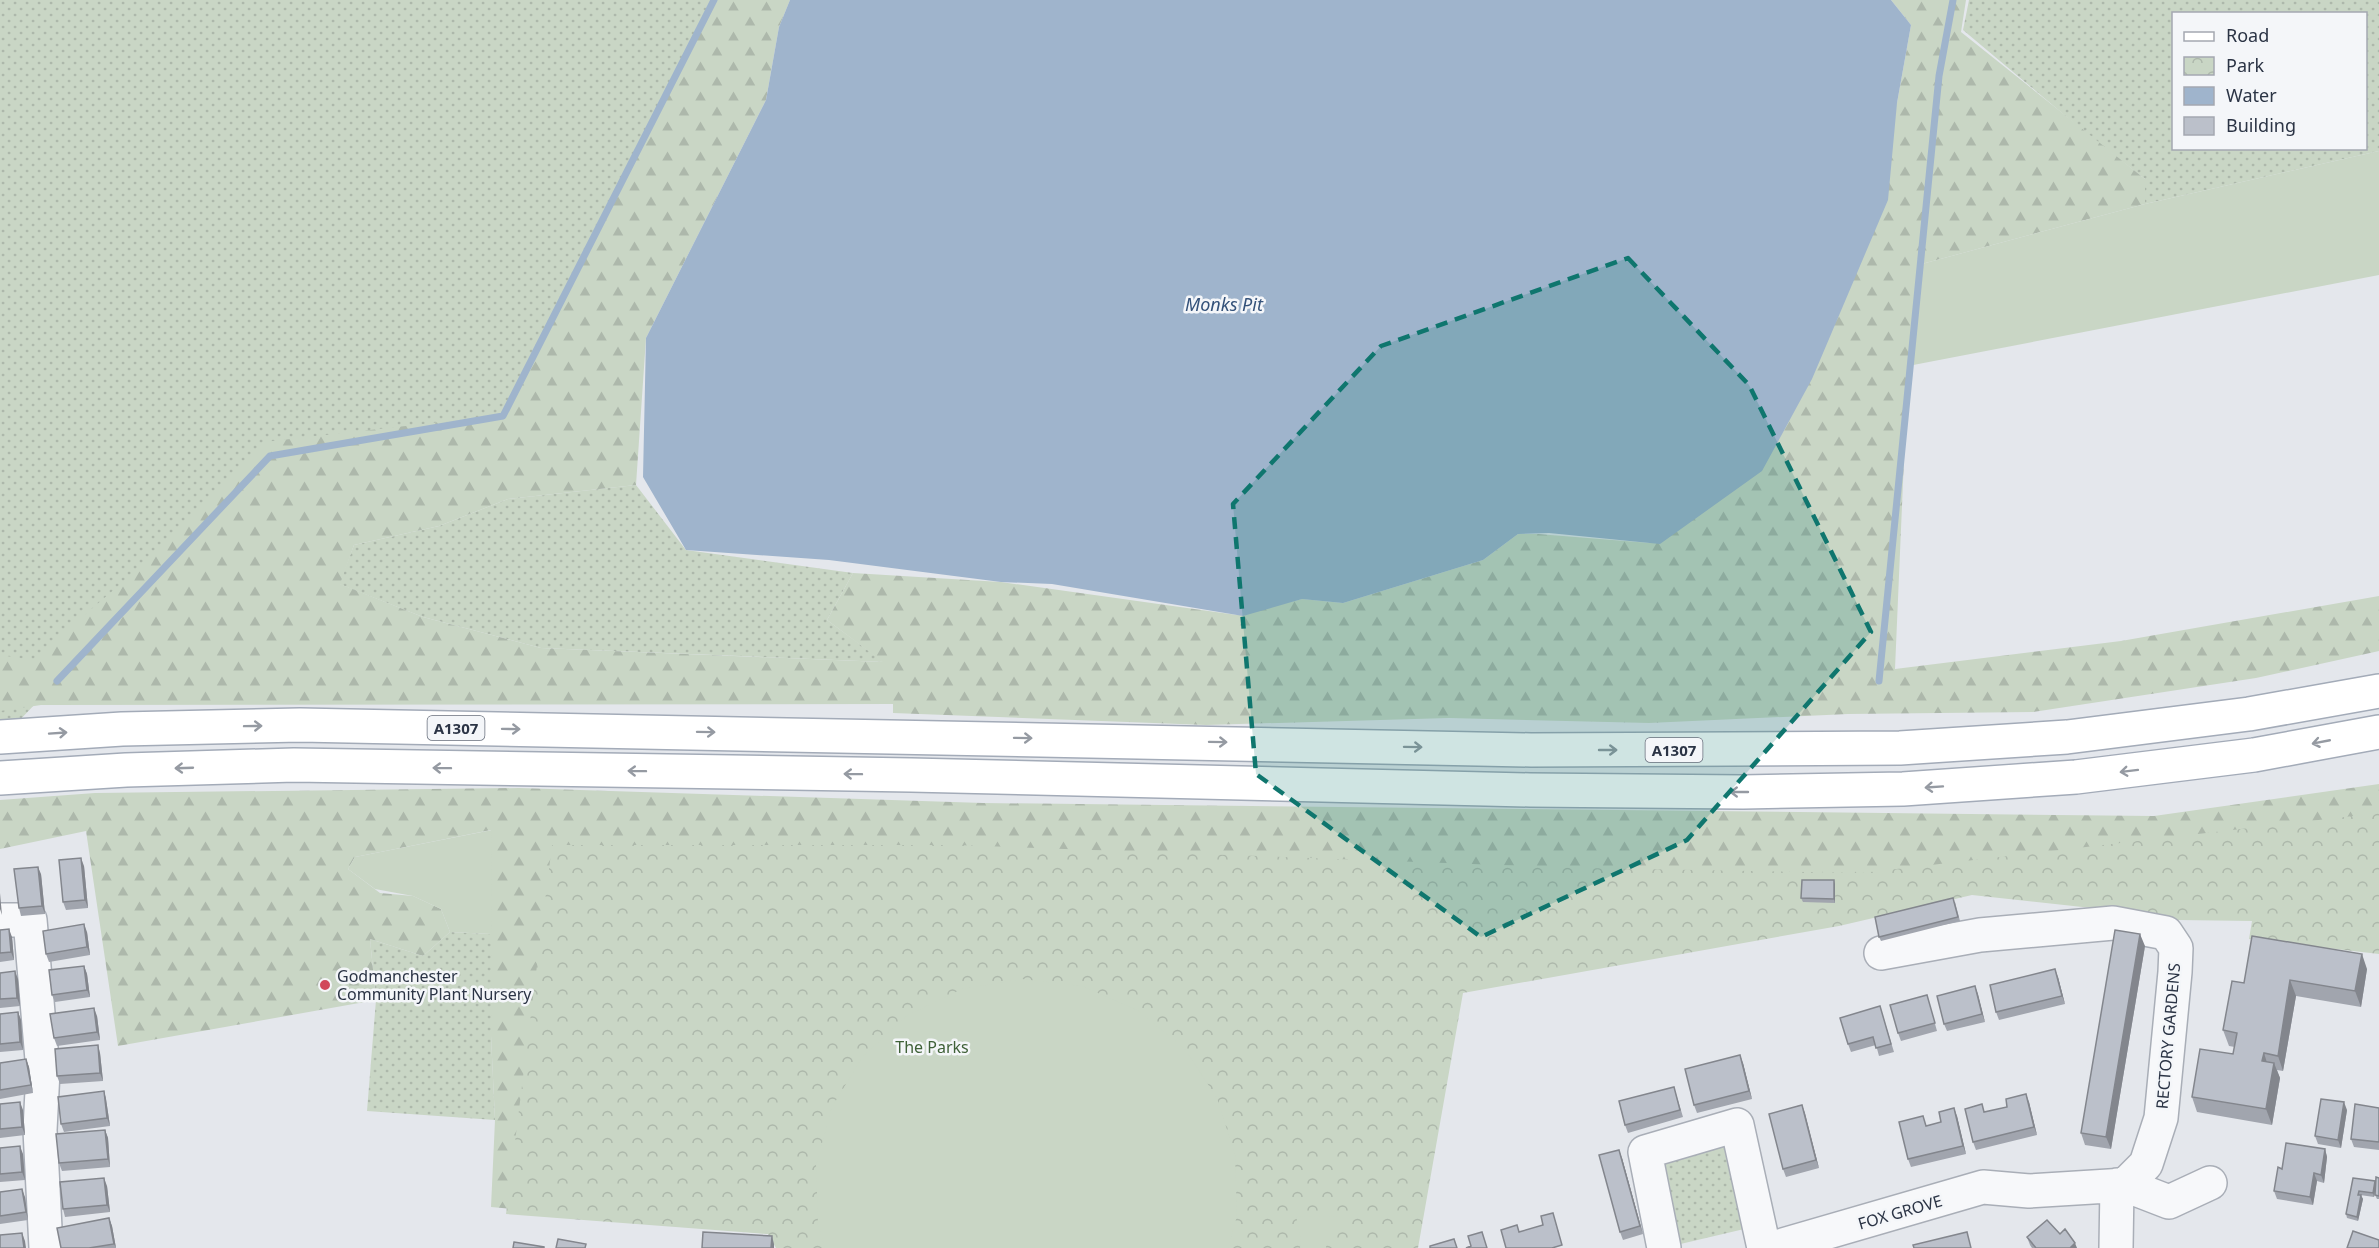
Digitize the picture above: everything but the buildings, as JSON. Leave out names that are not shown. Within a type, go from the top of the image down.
[{"type":"main road","name":"A1307","points":[[0,737],[122,729],[300,725],[1543,750],[1900,748],[2067,737],[2249,714],[2379,691]]},
{"type":"main road","points":[[0,778],[126,770],[294,765],[911,775],[1530,790],[1743,792],[1903,789],[2076,777],[2254,755],[2379,732]]},
{"type":"street","points":[[0,920],[30,920],[43,1071],[40,1130],[46,1248]]},
{"type":"street","name":"RECTORY GARDENS","points":[[1881,953],[1980,935],[2113,923],[2166,933],[2176,948],[2161,1118],[2146,1164],[2121,1185]]},
{"type":"street","points":[[1664,1248],[1645,1152],[1737,1125],[1764,1248]]},
{"type":"street","points":[[2116,1248],[2121,1185],[2169,1202],[2210,1183]]},
{"type":"street","name":"FOX GROVE","points":[[1773,1248],[1983,1187],[2029,1191],[2121,1185]]},
{"type":"highlighted area","points":[[1628,258],[1749,385],[1871,632],[1687,840],[1481,937],[1256,774],[1233,504],[1381,346]]},
{"type":"green space","points":[[0,0],[714,0],[503,416],[270,456],[0,741]]},
{"type":"green space","points":[[712,0],[790,0],[779,27],[766,100],[646,338],[636,485],[508,499],[439,526],[354,545],[340,584],[423,617],[541,648],[883,662],[827,620],[853,573],[1001,582],[1237,615],[1302,599],[1343,603],[1483,560],[1518,534],[1650,543],[1897,103],[1911,25],[1891,0],[1966,0],[1961,32],[2145,179],[2145,204],[1918,265],[1908,366],[1895,669],[2121,641],[2379,596],[2379,651],[2256,678],[2033,712],[1848,714],[1649,723],[1449,718],[1206,725],[893,713],[893,704],[41,705],[0,711],[0,655],[32,660],[131,575],[264,442],[503,415]]},
{"type":"green space","points":[[1969,0],[2379,0],[2379,151],[2145,204],[2145,179],[2087,134],[1963,30]]},
{"type":"green space","points":[[2379,151],[2379,275],[1908,366],[1918,265],[2145,204]]},
{"type":"green space","points":[[636,485],[686,550],[853,573],[827,620],[884,662],[541,648],[423,617],[339,584],[354,545],[439,526],[508,499]]},
{"type":"green space","name":"The Parks","points":[[2379,784],[2379,860],[1471,936],[769,1234],[491,1207],[495,1120],[491,1036],[491,830],[355,857],[348,869],[380,893],[413,896],[441,909],[450,932],[423,956],[370,939],[376,1000],[118,1046],[86,831],[0,849],[0,800],[95,793],[519,788],[983,803],[2154,816]]},
{"type":"green space","name":"The Parks","points":[[2379,813],[2379,954],[2249,939],[2252,921],[2177,920],[2119,911],[1972,895],[1839,926],[1463,993],[1418,1248],[776,1248],[768,1234],[506,1214],[552,845],[957,845],[1582,868],[1862,873]]},
{"type":"green space","points":[[492,830],[491,934],[450,932],[441,909],[413,896],[375,889],[348,869],[355,857]]},
{"type":"green space","points":[[450,932],[491,934],[491,1036],[495,1120],[367,1111],[376,1000],[370,939],[423,956]]},
{"type":"green space","points":[[1022,979],[1082,986],[1137,1010],[1184,1048],[1217,1098],[1235,1155],[1237,1216],[1228,1248],[825,1248],[818,1225],[816,1165],[832,1107],[863,1056],[908,1015],[962,989]]},
{"type":"green space","points":[[1732,1132],[1757,1226],[1672,1246],[1651,1155]]},
{"type":"green space","points":[[1296,1216],[1338,1217],[1327,1239],[1326,1248],[1300,1248],[1301,1240]]},
{"type":"water","name":"Monks Pit","points":[[790,0],[1891,0],[1911,25],[1897,103],[1888,200],[1812,379],[1762,471],[1660,544],[1549,533],[1518,534],[1483,560],[1343,603],[1302,599],[1243,616],[1052,584],[1001,582],[829,560],[686,550],[643,477],[646,338],[766,100],[779,27]]},
{"type":"waterway","points":[[57,681],[270,456],[503,416],[714,0]]},
{"type":"waterway","points":[[1879,681],[1939,76],[1953,0]]},
{"type":"place","name":"Godmanchester Community Plant Nursery","points":[[325,985]]}]
